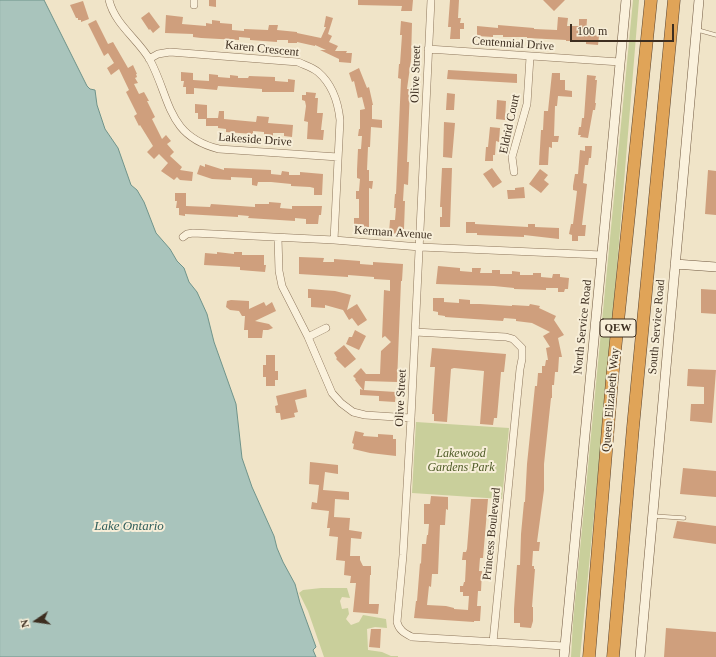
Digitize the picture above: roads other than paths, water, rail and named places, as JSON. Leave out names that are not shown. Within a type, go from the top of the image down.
[{"type":"highway","name":"Queen Elizabeth Way","points":[[589,657],[612,380],[651,0]]},
{"type":"highway","name":"Queen Elizabeth Way","points":[[613,657],[633,419],[674,0]]},
{"type":"street","name":"Lakeside Drive","points":[[109,0],[115,15],[149,59],[173,116],[194,140],[205,146],[219,149],[338,157]]},
{"type":"street","name":"Olive Street","points":[[430,0],[416,332],[397,622],[405,634],[412,637],[564,646]]},
{"type":"street","name":"North Service Road","points":[[564,657],[626,0]]},
{"type":"street","name":"South Service Road","points":[[640,657],[699,0]]},
{"type":"street","name":"Centennial Drive","points":[[428,49],[620,62]]},
{"type":"street","name":"Karen Crescent","points":[[149,59],[158,54],[170,52],[298,62],[317,71],[326,80],[339,107],[340,120],[334,240]]},
{"type":"street","name":"Eldrid Court","points":[[514,172],[512,157],[527,104],[530,57]]},
{"type":"street","name":"Kerman Avenue","points":[[182,237],[193,233],[334,240],[420,247],[602,255]]},
{"type":"street","points":[[278,238],[279,271],[282,286],[308,337],[332,393],[341,403],[353,412],[365,415],[411,418]]},
{"type":"street","points":[[675,264],[716,267]]},
{"type":"street","points":[[308,337],[326,328]]},
{"type":"street","name":"Princess Boulevard","points":[[416,332],[506,337],[513,339],[522,348],[493,642]]},
{"type":"lane","points":[[696,30],[716,34]]},
{"type":"lane","points":[[652,516],[684,518]]},
{"type":"water","name":"Lake Ontario","points":[[0,0],[44,0],[87,86],[90,89],[95,90],[97,105],[105,129],[118,148],[131,185],[137,190],[144,202],[156,233],[184,268],[189,282],[197,292],[207,314],[214,342],[236,404],[242,458],[252,487],[274,536],[277,548],[295,584],[300,603],[316,647],[313,650],[316,657],[0,657]]},
{"type":"park label","name":"Lakewood Gardens Park","points":[[461,461]]}]
